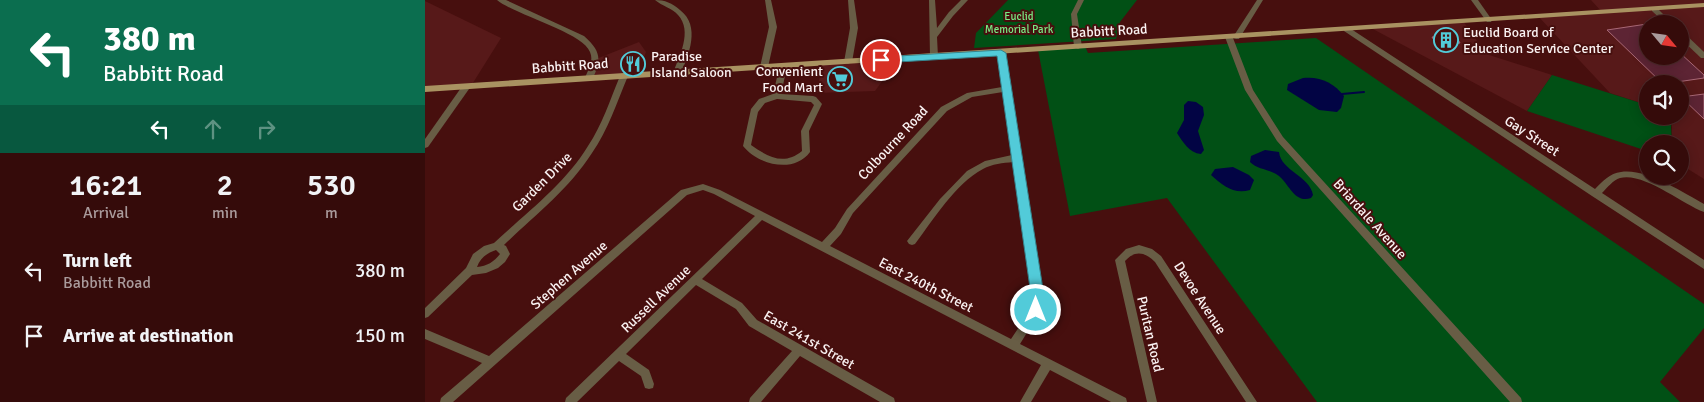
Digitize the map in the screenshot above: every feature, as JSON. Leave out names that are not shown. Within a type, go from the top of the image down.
[{"type":"main road","name":"Babbitt Road","points":[[425,89],[1001,53],[1704,5]]},
{"type":"street","points":[[501,0],[581,38],[588,44],[594,50],[596,61],[589,78]]},
{"type":"street","points":[[764,68],[773,27],[768,0]]},
{"type":"street","points":[[848,62],[854,28],[851,0]]},
{"type":"street","points":[[933,0],[934,56]]},
{"type":"street","points":[[935,35],[951,14],[965,0]]},
{"type":"street","points":[[1078,47],[1073,14],[1081,0]]},
{"type":"street","points":[[1233,37],[1260,0]]},
{"type":"street","points":[[1474,0],[1489,20]]},
{"type":"street","points":[[663,1],[683,14],[689,26],[689,40],[677,73]]},
{"type":"street","points":[[1654,9],[1660,15]]},
{"type":"street","points":[[933,11],[951,14]]},
{"type":"street","name":"Gay Street","points":[[1346,30],[1704,265]]},
{"type":"street","name":"Briardale Avenue","points":[[1233,37],[1249,90],[1281,139],[1517,402]]},
{"type":"street","points":[[1689,42],[1704,56]]},
{"type":"street","points":[[1001,53],[1038,302],[1036,310],[1013,345]]},
{"type":"street","points":[[777,96],[783,67]]},
{"type":"street","name":"Garden Drive","points":[[425,314],[470,271],[476,257],[487,249],[497,246],[584,159],[595,141],[624,76]]},
{"type":"street","points":[[425,145],[465,87]]},
{"type":"street","name":"Colbourne Road","points":[[823,247],[838,231],[850,211],[944,109],[970,96],[1005,89]]},
{"type":"street","points":[[777,96],[813,99],[818,104],[805,131],[806,152],[796,161],[782,164],[758,155],[747,146],[753,111],[762,101],[777,96]]},
{"type":"street","points":[[912,241],[963,179],[978,167],[993,161],[1016,158]]},
{"type":"street","points":[[1595,194],[1613,178],[1621,175],[1636,176],[1704,208]]},
{"type":"street","name":"Stephen Avenue","points":[[445,402],[685,192],[703,187],[717,192]]},
{"type":"street","name":"East 240th Street","points":[[717,192],[1122,402]]},
{"type":"street","name":"Russell Avenue","points":[[570,402],[761,215]]},
{"type":"street","points":[[470,271],[483,271],[493,267],[505,254],[503,249],[497,246]]},
{"type":"street","name":"Devoe Avenue","points":[[1122,272],[1120,260],[1125,253],[1139,248],[1152,253],[1252,402]]},
{"type":"street","name":"Puritan Road","points":[[1122,272],[1152,402]]},
{"type":"street","name":"East 241st Street","points":[[695,280],[739,306],[753,323],[888,402]]},
{"type":"street","points":[[425,334],[491,362]]},
{"type":"street","points":[[754,402],[799,350]]},
{"type":"street","points":[[618,355],[645,373],[649,384]]},
{"type":"street","points":[[1025,402],[1047,364]]},
{"type":"shaded area","points":[[1591,0],[1704,0],[1704,179],[1689,170],[1689,135],[1672,135],[1672,125],[1689,125],[1689,75],[1639,75],[1639,102],[1610,93],[1538,16],[1602,12]]},
{"type":"shaded area","points":[[425,1],[501,38],[471,86],[425,89]]},
{"type":"shaded area","points":[[1463,21],[1486,54],[1552,75],[1527,111],[1371,28]]},
{"type":"shaded area","points":[[639,42],[646,52],[636,76],[589,78],[596,59]]},
{"type":"shaded area","points":[[898,59],[875,91],[816,93],[823,64]]},
{"type":"shaded area","points":[[1303,78],[1321,79],[1336,87],[1344,96],[1341,108],[1337,112],[1319,110],[1287,90],[1288,84]]},
{"type":"shaded area","points":[[1188,101],[1196,102],[1203,107],[1204,115],[1198,131],[1204,150],[1201,154],[1193,152],[1177,133],[1184,120],[1184,105]]},
{"type":"shaded area","points":[[1265,150],[1279,152],[1285,164],[1311,188],[1313,195],[1311,198],[1305,199],[1296,196],[1279,176],[1250,162],[1251,156]]},
{"type":"shaded area","points":[[1233,167],[1249,175],[1254,180],[1250,190],[1234,190],[1211,175],[1215,169]]},
{"type":"green space","name":"Euclid Memorial Park","points":[[1008,0],[1137,0],[1120,22],[1116,39],[974,48],[976,33]]},
{"type":"green space","points":[[1316,38],[1704,304],[1704,328],[1660,382],[1680,402],[1317,402],[1167,198],[1070,216],[1038,50],[1085,46],[1088,53]]},
{"type":"green space","points":[[1552,75],[1639,102],[1639,125],[1671,125],[1672,135],[1639,135],[1639,148],[1527,111]]},
{"type":"building","points":[[1639,25],[1639,61],[1607,30]]},
{"type":"building","name":"Euclid Board of Education Service Center","points":[[1456,36],[1460,43],[1437,45],[1432,37]]},
{"type":"building","name":"Paradise Island Saloon","points":[[641,59],[637,68],[625,69],[629,60]]},
{"type":"building","points":[[1689,61],[1704,75],[1704,78],[1689,80],[1689,75],[1654,75],[1643,65],[1689,65]]},
{"type":"building","points":[[1704,94],[1704,119],[1689,105],[1689,96]]},
{"type":"waterway","points":[[1342,94],[1364,92]]},
{"type":"place","name":"Euclid Board of Education Service Center","points":[[1446,40]]},
{"type":"place","name":"Paradise Island Saloon","points":[[633,64]]},
{"type":"place","name":"Convenient Food Mart","points":[[840,79]]},
{"type":"route","points":[[881,60],[1001,53],[1038,302],[1036,310]]}]
